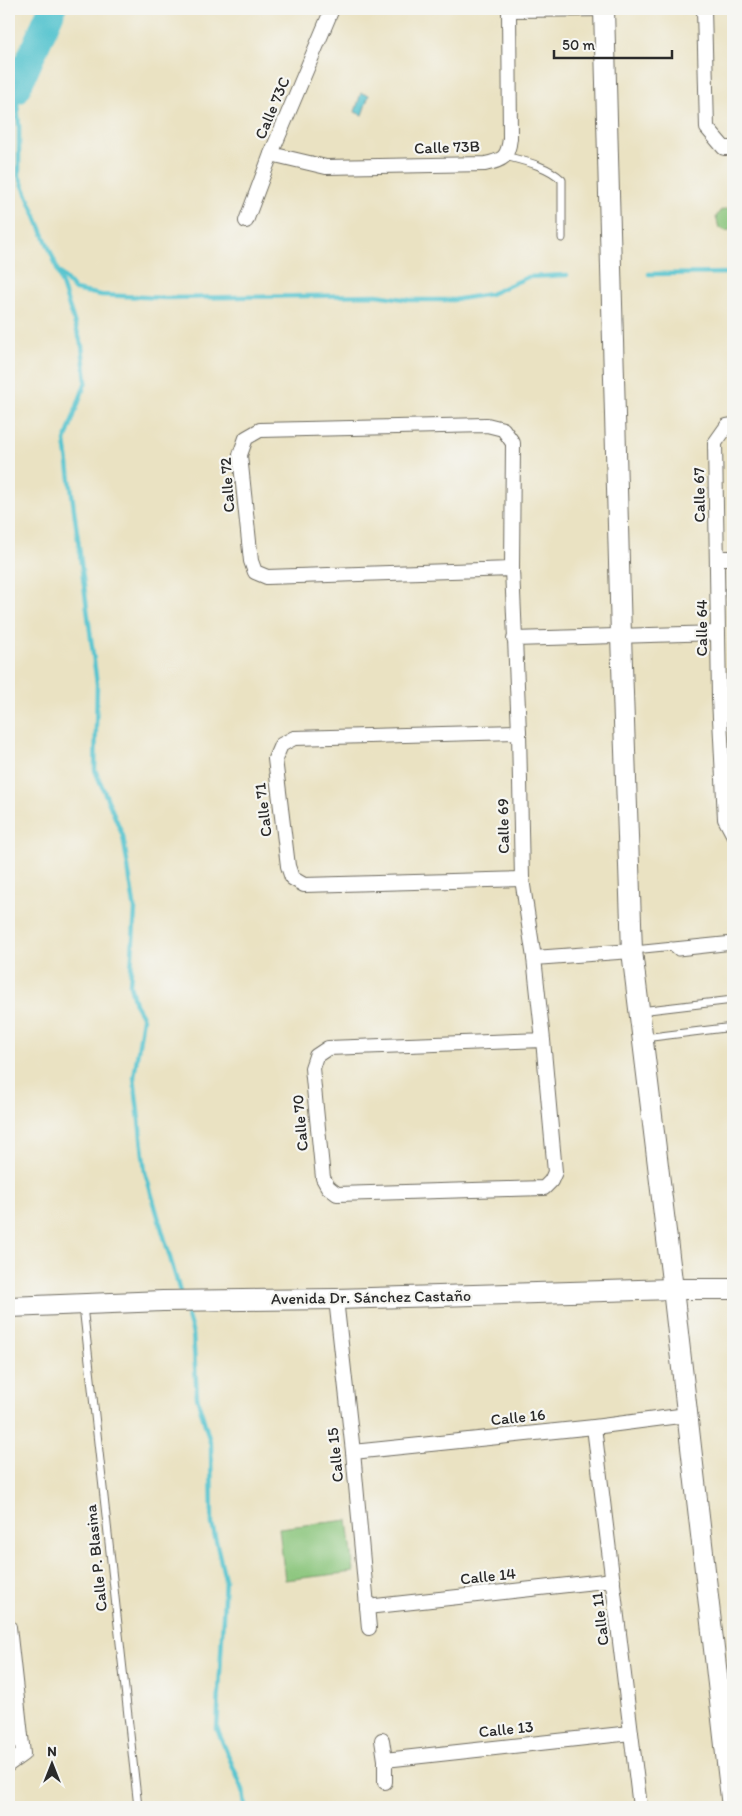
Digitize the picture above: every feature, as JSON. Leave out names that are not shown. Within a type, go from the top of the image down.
[{"type":"street","name":"Calle 73C","points":[[246,221],[271,154],[332,9]]},
{"type":"street","points":[[505,156],[510,138],[509,10],[605,9],[621,636],[632,951],[687,1414],[730,1751],[732,1807]]},
{"type":"street","points":[[704,9],[706,128],[724,148],[733,148]]},
{"type":"street","name":"Calle 73B","points":[[271,154],[326,167],[485,164],[505,156]]},
{"type":"street","name":"Calle 72","points":[[512,569],[267,578],[255,572],[251,561],[240,454],[246,438],[260,430],[488,424],[503,429],[513,443],[514,467]]},
{"type":"street","name":"Calle 67","points":[[718,558],[716,443],[727,426],[733,425]]},
{"type":"street","name":"Calle 69","points":[[514,467],[512,569],[519,732],[522,879],[534,958],[543,1040],[555,1172],[551,1181]]},
{"type":"street","points":[[718,558],[733,558]]},
{"type":"street","name":"Calle 64","points":[[718,558],[719,698],[725,819],[733,834]]},
{"type":"street","points":[[514,639],[718,632]]},
{"type":"street","points":[[719,698],[733,698]]},
{"type":"street","name":"Calle 71","points":[[519,732],[294,738],[281,745],[275,759],[288,866],[292,878],[304,885],[522,879]]},
{"type":"street","points":[[534,958],[632,951]]},
{"type":"street","name":"Calle 70","points":[[543,1040],[328,1048],[316,1056],[312,1068],[323,1178],[328,1187],[337,1194],[544,1188],[551,1181]]},
{"type":"street","name":"Avenida Dr. Sánchez Castaño","points":[[9,1307],[163,1301],[336,1299],[673,1289],[733,1289]]},
{"type":"street","name":"Calle 15","points":[[336,1299],[353,1452],[369,1628]]},
{"type":"street","name":"Calle 16","points":[[353,1452],[594,1427],[687,1414]]},
{"type":"street","name":"Calle 11","points":[[594,1427],[640,1807]]},
{"type":"street","name":"Calle 14","points":[[367,1607],[613,1580]]},
{"type":"street","points":[[9,1627],[23,1754],[9,1764]]},
{"type":"street","name":"Calle 13","points":[[385,1760],[632,1733]]},
{"type":"street","points":[[382,1740],[385,1760],[385,1782]]},
{"type":"lane","points":[[505,156],[557,174],[562,180],[562,238]]},
{"type":"lane","points":[[632,951],[733,940]]},
{"type":"lane","points":[[671,946],[678,952],[733,946]]},
{"type":"lane","points":[[639,1011],[733,1000]]},
{"type":"lane","points":[[643,1038],[733,1027]]},
{"type":"lane","name":"Calle P. Blasina","points":[[83,1305],[138,1807]]},
{"type":"green space","points":[[727,208],[733,211],[733,229],[726,231],[719,228],[716,217],[720,211]]},
{"type":"green space","points":[[348,1520],[354,1572],[285,1580],[279,1528]]},
{"type":"water","points":[[361,93],[369,95],[362,115],[355,112]]},
{"type":"waterway","points":[[16,90],[52,9]]},
{"type":"waterway","points":[[16,90],[19,127],[19,176],[54,260],[82,346],[86,381],[65,441],[97,684],[95,770],[123,836],[135,910],[130,985],[135,1004],[143,1018],[134,1077],[145,1172],[181,1295]]},
{"type":"waterway","points":[[9,108],[16,91]]},
{"type":"waterway","points":[[59,272],[75,290],[101,295],[165,298],[377,295],[410,300],[453,300],[490,294],[528,277],[567,275]]},
{"type":"waterway","points":[[649,274],[733,273]]},
{"type":"waterway","points":[[185,1307],[193,1334],[197,1397],[211,1445],[212,1524],[225,1579],[217,1729],[243,1790],[245,1807]]}]
